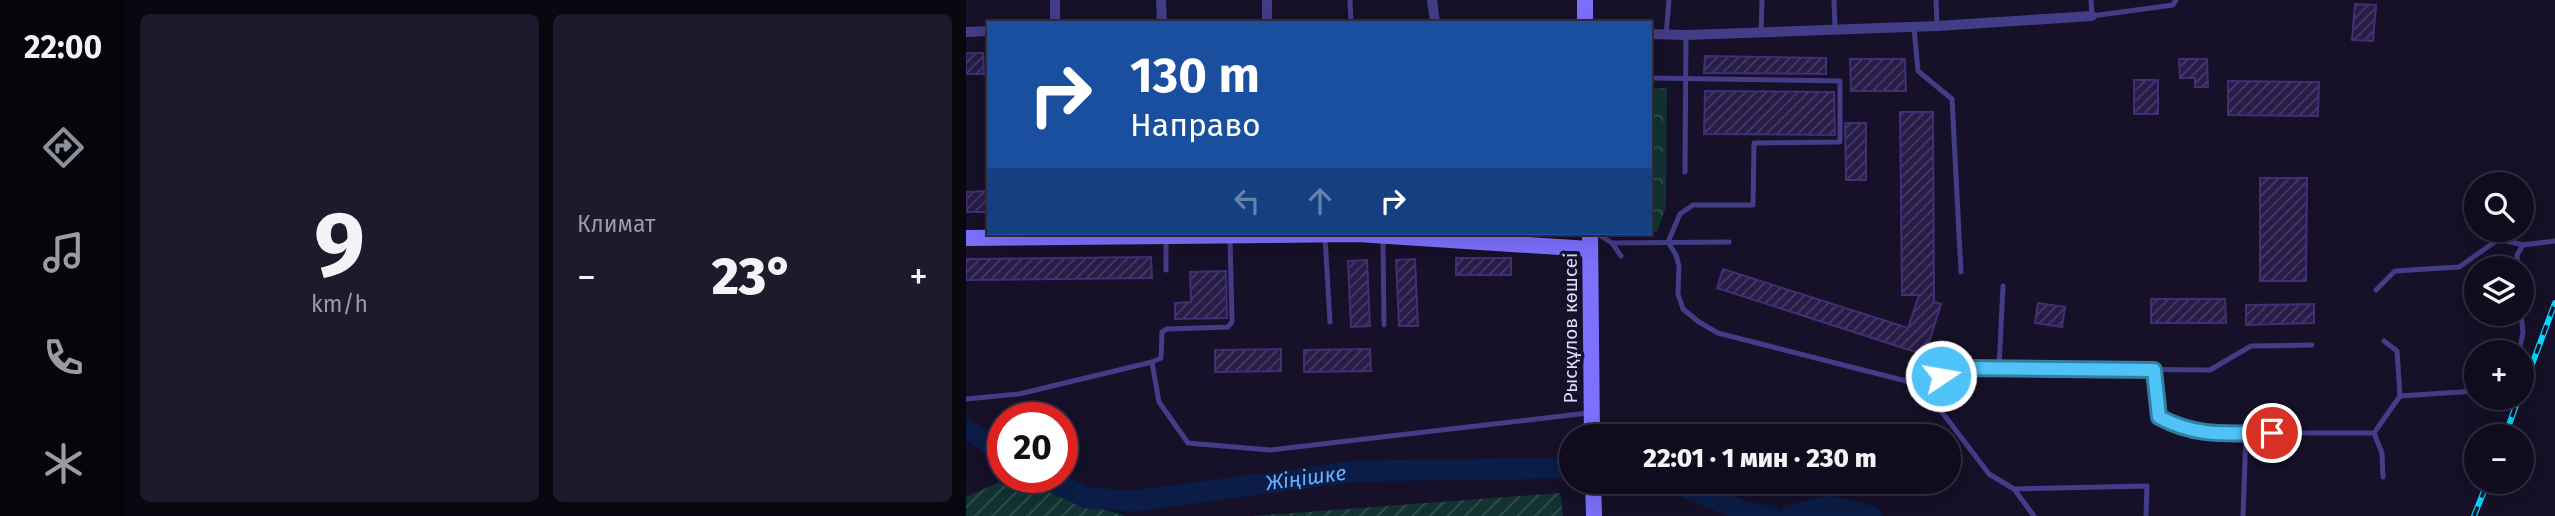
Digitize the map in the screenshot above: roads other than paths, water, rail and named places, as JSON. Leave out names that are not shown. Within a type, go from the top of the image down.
[{"type":"street","points":[[1055,0],[1055,21]]},
{"type":"street","points":[[1161,0],[1162,21]]},
{"type":"street","points":[[1267,0],[1267,21]]},
{"type":"street","points":[[1433,0],[1435,21]]},
{"type":"street","points":[[1585,0],[1585,21]]},
{"type":"street","points":[[1652,34],[1937,26],[2092,16]]},
{"type":"street","points":[[966,33],[987,32]]},
{"type":"street","points":[[966,238],[1029,235]]},
{"type":"street","points":[[1161,235],[1325,235]]},
{"type":"street","points":[[1383,235],[1592,238]]},
{"type":"street","name":"Рысқұлов көшсеі","points":[[1592,238],[1592,424]]},
{"type":"street","points":[[1593,494],[1594,516]]},
{"type":"lane","points":[[1350,0],[1350,21]]},
{"type":"lane","points":[[1667,35],[1669,0]]},
{"type":"lane","points":[[1761,32],[1762,0]]},
{"type":"lane","points":[[1834,0],[1835,30]]},
{"type":"lane","points":[[1936,0],[1937,26]]},
{"type":"lane","points":[[2091,0],[2092,16],[2172,5],[2176,0]]},
{"type":"lane","points":[[1914,26],[1918,71],[1952,99],[1961,272]]},
{"type":"lane","points":[[1685,172],[1686,35]]},
{"type":"lane","points":[[1652,78],[1840,81],[1840,142],[1754,143],[1753,205],[1693,205],[1680,214],[1668,242]]},
{"type":"lane","points":[[1161,235],[1166,270]]},
{"type":"lane","points":[[966,399],[1019,394],[1152,362],[1161,358],[1162,332],[1167,329],[1228,327],[1232,322],[1223,235]]},
{"type":"lane","points":[[1325,235],[1330,322]]},
{"type":"lane","points":[[1383,235],[1384,325]]},
{"type":"lane","points":[[1592,238],[1612,243],[1729,242]]},
{"type":"lane","points":[[2376,290],[2395,271],[2459,267],[2499,239],[2523,245],[2555,241]]},
{"type":"lane","points":[[1668,242],[1679,266],[1678,294],[1683,309],[1699,322],[1718,333],[1914,383],[1935,403],[1989,474],[2014,489],[2034,516]]},
{"type":"lane","points":[[1612,243],[1621,256]]},
{"type":"lane","points":[[2517,256],[2523,245]]},
{"type":"lane","points":[[1999,369],[2003,286]]},
{"type":"lane","points":[[2374,433],[2400,396],[2397,351],[2384,341]]},
{"type":"lane","points":[[1914,383],[1967,368],[2210,370],[2251,346],[2312,345]]},
{"type":"lane","points":[[1152,362],[1159,402],[1188,443],[1270,450],[1559,427]]},
{"type":"lane","points":[[2154,370],[2159,417],[2179,428],[2201,433],[2374,433]]},
{"type":"lane","points":[[2400,396],[2464,392]]},
{"type":"lane","points":[[2242,516],[2246,433]]},
{"type":"lane","points":[[2374,433],[2382,453],[2383,477]]},
{"type":"lane","points":[[2014,489],[2147,486],[2146,516]]},
{"type":"waterway","name":"Жіңішке","points":[[966,429],[987,441]]},
{"type":"waterway","name":"Жіңішке","points":[[1076,493],[1087,498],[1134,501],[1358,471],[1559,468]]},
{"type":"waterway","name":"Жіңішке","points":[[1702,494],[1745,512],[1770,516]]},
{"type":"waterway","name":"Жіңішке","points":[[1789,516],[1828,506],[1871,516]]},
{"type":"railway","points":[[2534,359],[2555,303]]},
{"type":"railway","points":[[2509,424],[2514,410]]},
{"type":"railway","points":[[2474,516],[2483,494]]}]
